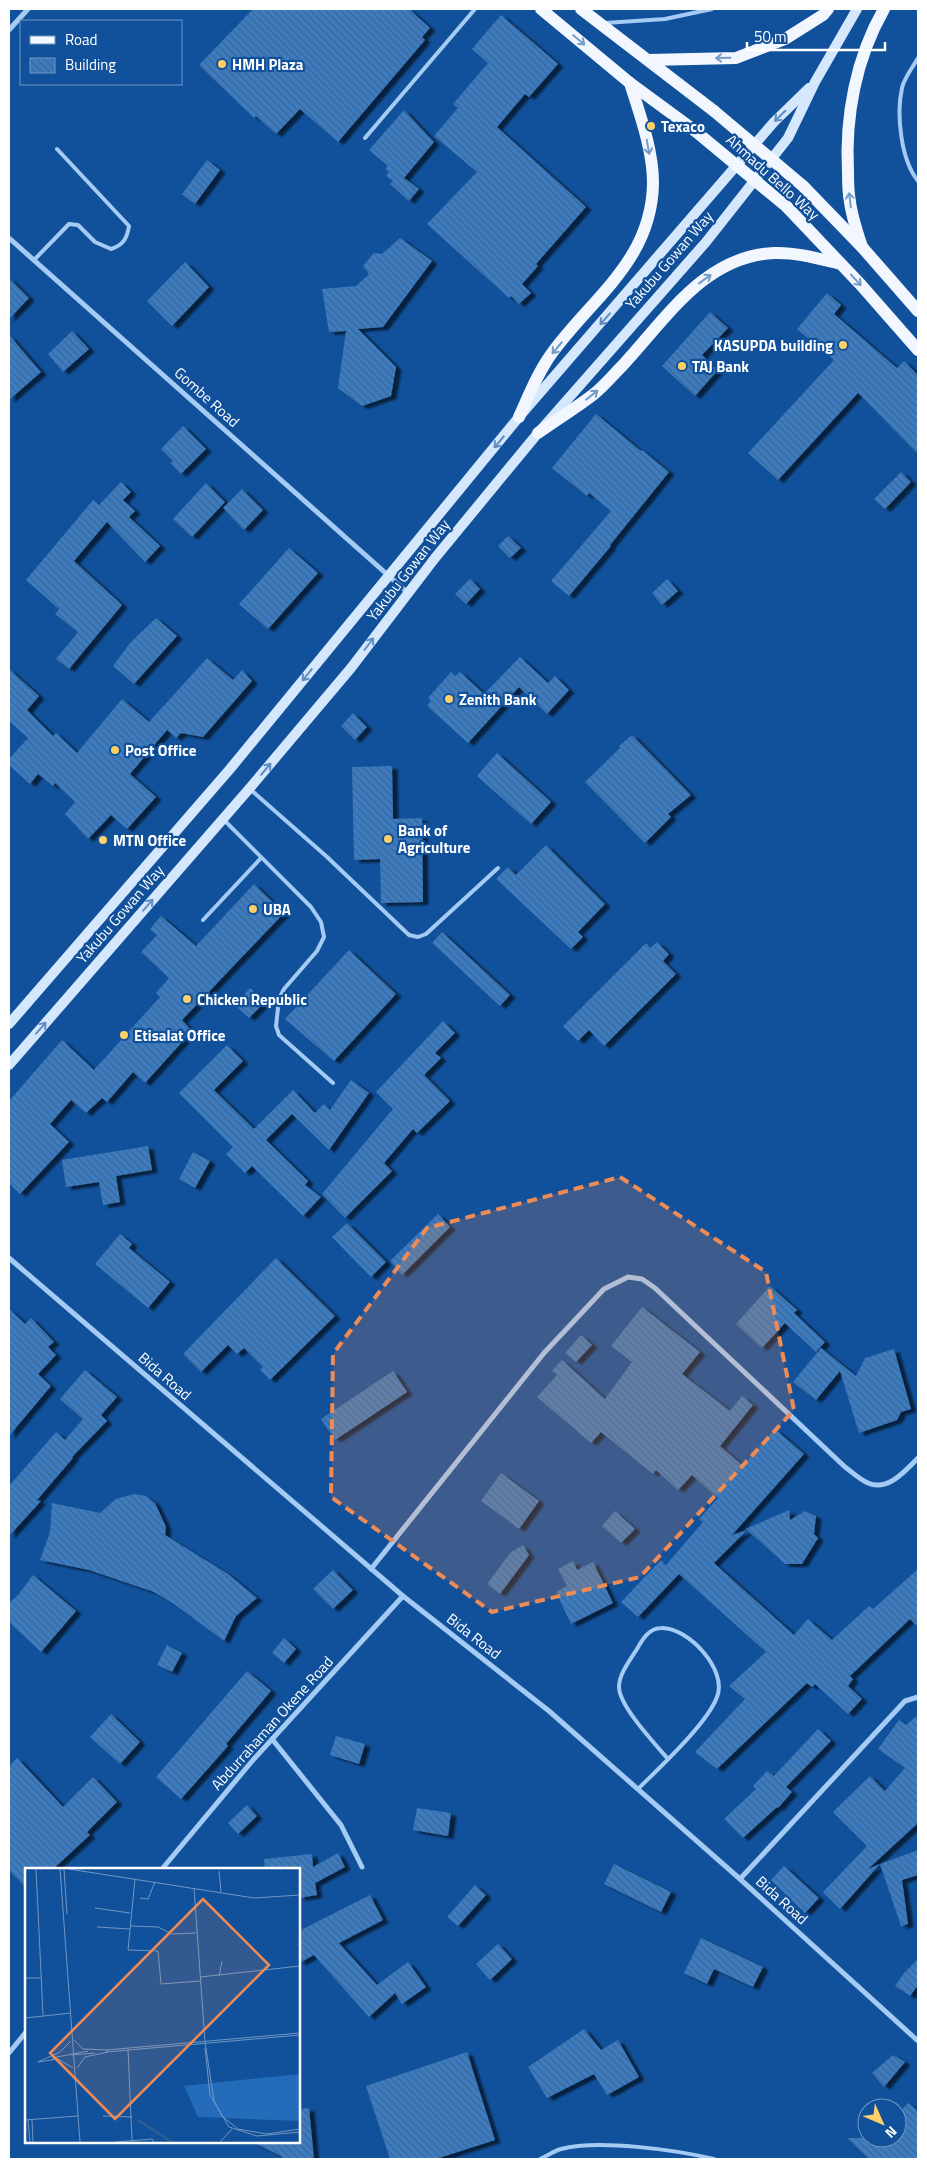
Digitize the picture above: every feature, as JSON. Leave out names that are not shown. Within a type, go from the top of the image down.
[{"type":"main road","name":"Ahmadu Bello Way","points":[[541,9],[630,83],[694,130],[786,207],[841,264],[918,350]]},
{"type":"main road","name":"Ahmadu Bello Way","points":[[581,9],[714,111],[803,186],[862,247],[918,311]]},
{"type":"main road","points":[[649,60],[736,58],[786,39],[828,9]]},
{"type":"main road","points":[[862,247],[849,200],[847,146],[849,113],[857,79],[876,22],[884,9]]},
{"type":"main road","points":[[519,417],[552,353],[607,290],[630,259],[648,223],[653,183],[652,174],[648,146],[630,83]]},
{"type":"main road","points":[[538,433],[595,393],[625,363],[661,320],[694,287],[718,269],[747,258],[774,253],[801,255],[841,264]]},
{"type":"street","points":[[9,30],[28,9]]},
{"type":"street","name":"Yakubu Gowan Way","points":[[9,1065],[223,820],[351,668],[538,433],[724,220],[788,138],[815,82],[858,9]]},
{"type":"street","name":"Yakubu Gowan Way","points":[[9,1024],[230,768],[519,417],[774,122],[815,82]]},
{"type":"street","name":"Gombe Road","points":[[9,238],[409,593]]},
{"type":"street","name":"Bida Road","points":[[9,1258],[371,1570],[549,1711],[740,1879],[918,2041]]},
{"type":"street","points":[[371,1570],[544,1354],[604,1289],[628,1277],[642,1279],[656,1288],[845,1467],[868,1484],[882,1485],[898,1478],[918,1458]]},
{"type":"street","name":"Abdurrahaman Okene Road","points":[[163,1868],[272,1739],[403,1596]]},
{"type":"street","points":[[740,1879],[905,1701],[918,1697]]},
{"type":"street","points":[[272,1739],[341,1825],[362,1867]]},
{"type":"street","points":[[9,2053],[25,2033]]},
{"type":"lane","points":[[366,138],[475,9]]},
{"type":"lane","points":[[600,23],[665,19],[712,9]]},
{"type":"lane","points":[[918,58],[902,87],[900,118],[903,149],[918,181]]},
{"type":"lane","points":[[34,260],[69,224],[78,225],[95,242],[111,249],[119,246],[127,238],[129,226],[57,149]]},
{"type":"lane","points":[[249,789],[326,856],[408,935],[418,937],[426,934],[498,868]]},
{"type":"lane","points":[[223,820],[311,907],[321,922],[324,937],[316,951],[284,989],[279,999],[276,1026],[279,1036],[333,1082]]},
{"type":"lane","points":[[203,920],[261,858]]},
{"type":"lane","points":[[638,1790],[668,1759],[704,1718],[718,1696],[717,1678],[711,1661],[681,1633],[659,1627],[649,1632],[641,1641],[625,1668],[619,1688],[628,1708],[668,1759]]},
{"type":"lane","points":[[540,2159],[560,2150],[602,2145],[657,2150],[714,2159]]},
{"type":"highlighted area","points":[[620,1177],[766,1272],[794,1410],[640,1577],[492,1612],[331,1497],[333,1354],[427,1228]]},
{"type":"building","points":[[253,9],[409,9],[430,28],[422,37],[425,40],[338,142],[300,109],[276,134],[256,116],[254,118],[199,65]]},
{"type":"building","points":[[501,15],[558,64],[529,97],[525,94],[497,127],[586,207],[536,264],[538,266],[522,284],[531,293],[519,304],[511,296],[509,298],[427,224],[477,172],[434,136],[458,108],[453,104],[488,63],[472,49]]},
{"type":"building","points":[[404,110],[434,142],[404,178],[419,189],[409,201],[390,184],[393,181],[386,176],[389,172],[385,169],[388,166],[369,150]]},
{"type":"building","points":[[207,160],[220,170],[195,204],[182,194]]},
{"type":"building","points":[[400,238],[432,261],[383,327],[358,329],[396,367],[391,396],[362,406],[338,388],[346,331],[329,332],[322,289],[356,286],[369,274],[363,266],[374,253],[382,254]]},
{"type":"building","points":[[185,262],[209,287],[172,326],[147,301]]},
{"type":"building","points":[[9,278],[29,298],[9,319]]},
{"type":"building","points":[[827,293],[841,305],[834,314],[897,368],[904,361],[918,375],[918,454],[858,393],[778,480],[748,453],[834,360],[797,329]]},
{"type":"building","points":[[710,312],[728,328],[702,355],[718,370],[695,396],[662,366]]},
{"type":"building","points":[[72,331],[89,349],[63,372],[48,354]]},
{"type":"building","points":[[9,335],[41,372],[9,400]]},
{"type":"building","points":[[596,414],[669,472],[569,596],[551,581],[611,511],[589,493],[587,496],[552,468]]},
{"type":"building","points":[[183,426],[206,449],[181,474],[170,463],[173,461],[161,449]]},
{"type":"building","points":[[901,472],[911,482],[885,509],[874,499]]},
{"type":"building","points":[[121,482],[131,492],[123,500],[135,511],[129,517],[160,546],[145,562],[107,522],[74,561],[122,605],[69,669],[56,659],[78,632],[55,614],[59,609],[26,580],[93,500],[99,505]]},
{"type":"building","points":[[206,483],[225,502],[192,537],[173,519]]},
{"type":"building","points":[[242,489],[263,510],[244,530],[223,508]]},
{"type":"building","points":[[508,536],[521,548],[510,558],[498,546]]},
{"type":"building","points":[[289,548],[318,573],[268,629],[239,604]]},
{"type":"building","points":[[470,579],[480,589],[466,604],[455,594]]},
{"type":"building","points":[[667,579],[678,591],[662,605],[652,593]]},
{"type":"building","points":[[156,618],[177,636],[134,684],[113,666],[130,643]]},
{"type":"building","points":[[520,657],[548,683],[555,676],[569,690],[547,714],[519,687],[468,743],[427,706],[431,701],[428,698],[451,672],[455,676],[460,672],[484,694]]},
{"type":"building","points":[[207,658],[233,680],[242,670],[252,681],[203,737],[181,733],[176,738],[167,730],[130,774],[156,797],[127,829],[111,815],[88,839],[65,814],[75,802],[55,783],[53,786],[38,774],[30,784],[9,765],[9,759],[28,738],[9,721],[9,669],[39,696],[27,710],[53,736],[56,733],[77,753],[122,699],[149,722]]},
{"type":"building","points":[[353,713],[367,727],[355,740],[341,726]]},
{"type":"building","points":[[632,735],[691,795],[668,814],[671,817],[645,843],[585,782]]},
{"type":"building","points":[[497,753],[551,802],[531,824],[477,776]]},
{"type":"building","name":"Bank of Agriculture","points":[[392,766],[393,819],[422,818],[423,902],[381,903],[380,859],[354,860],[352,767]]},
{"type":"building","points":[[546,845],[605,904],[578,932],[583,937],[571,949],[496,879],[508,867],[516,875]]},
{"type":"building","points":[[254,884],[284,913],[182,1020],[192,1031],[145,1083],[133,1072],[107,1102],[102,1098],[86,1113],[71,1100],[50,1124],[69,1142],[20,1194],[9,1183],[9,1101],[62,1040],[94,1070],[160,997],[156,993],[169,978],[141,952],[157,935],[150,929],[161,916],[196,946]]},
{"type":"building","points":[[442,932],[510,995],[500,1006],[432,943]]},
{"type":"building","points":[[657,942],[669,954],[663,961],[676,974],[604,1046],[589,1030],[578,1041],[563,1026],[646,943],[650,948]]},
{"type":"building","points":[[349,950],[396,994],[334,1061],[285,1019]]},
{"type":"building","points":[[250,988],[265,1002],[249,1018],[235,1005]]},
{"type":"building","points":[[443,1021],[455,1033],[435,1053],[441,1058],[424,1075],[450,1101],[417,1133],[413,1129],[384,1163],[392,1171],[345,1218],[322,1194],[393,1109],[376,1092]]},
{"type":"building","points":[[227,1045],[243,1061],[214,1090],[254,1129],[293,1090],[315,1113],[324,1104],[330,1110],[351,1080],[369,1093],[329,1150],[292,1114],[266,1140],[308,1181],[305,1185],[321,1197],[303,1216],[252,1166],[245,1173],[226,1154],[233,1147],[179,1093]]},
{"type":"building","points":[[148,1146],[152,1170],[116,1176],[120,1202],[103,1205],[99,1182],[66,1187],[62,1160]]},
{"type":"building","points":[[193,1152],[210,1161],[195,1188],[179,1179]]},
{"type":"building","points":[[438,1214],[450,1227],[402,1275],[390,1261]]},
{"type":"building","points":[[347,1223],[386,1262],[371,1277],[332,1237]]},
{"type":"building","points":[[120,1234],[132,1244],[129,1248],[170,1282],[148,1308],[95,1264]]},
{"type":"building","points":[[276,1258],[335,1316],[270,1380],[260,1370],[263,1367],[244,1348],[237,1354],[228,1345],[201,1372],[183,1354]]},
{"type":"building","points":[[770,1286],[797,1310],[794,1313],[825,1342],[816,1352],[785,1323],[762,1348],[736,1324]]},
{"type":"building","points":[[642,1307],[700,1352],[682,1374],[730,1411],[742,1396],[753,1405],[720,1446],[743,1466],[775,1429],[804,1454],[732,1535],[747,1530],[714,1563],[794,1635],[808,1619],[832,1640],[869,1606],[873,1609],[918,1569],[918,1627],[910,1619],[850,1676],[853,1679],[848,1686],[862,1699],[848,1714],[815,1684],[812,1687],[807,1683],[717,1769],[695,1752],[745,1699],[729,1686],[766,1652],[679,1574],[638,1617],[621,1602],[661,1560],[666,1565],[703,1522],[699,1519],[718,1498],[692,1475],[678,1490],[656,1470],[653,1474],[601,1432],[591,1443],[537,1397],[557,1375],[552,1371],[562,1360],[605,1399],[632,1362],[611,1346]]},
{"type":"building","points":[[9,1309],[25,1324],[31,1318],[54,1342],[48,1347],[56,1355],[38,1374],[51,1386],[9,1436]]},
{"type":"building","points":[[581,1335],[592,1345],[576,1362],[565,1353]]},
{"type":"building","points":[[821,1348],[856,1376],[865,1358],[894,1349],[911,1409],[901,1412],[897,1420],[859,1433],[840,1371],[816,1400],[793,1382]]},
{"type":"building","points":[[85,1370],[117,1397],[101,1415],[107,1421],[72,1457],[37,1500],[41,1501],[9,1536],[9,1486],[56,1432],[65,1440],[83,1419],[60,1399]]},
{"type":"building","points":[[393,1371],[407,1392],[335,1440],[321,1419]]},
{"type":"building","points":[[501,1473],[539,1501],[519,1529],[481,1501]]},
{"type":"building","points":[[134,1494],[146,1496],[155,1503],[166,1527],[165,1535],[228,1574],[257,1598],[236,1616],[224,1641],[174,1604],[154,1592],[89,1570],[40,1560],[50,1532],[52,1503],[100,1513],[116,1499]]},
{"type":"building","points":[[789,1510],[790,1520],[805,1511],[816,1516],[814,1534],[818,1538],[802,1564],[785,1564],[746,1529]]},
{"type":"building","points":[[615,1511],[635,1529],[621,1543],[602,1526]]},
{"type":"building","points":[[523,1545],[529,1555],[500,1594],[487,1584],[511,1552]]},
{"type":"building","points":[[573,1561],[577,1570],[593,1562],[613,1603],[571,1624],[556,1592],[567,1586],[558,1569]]},
{"type":"building","points":[[333,1570],[353,1590],[333,1609],[313,1589]]},
{"type":"building","points":[[33,1575],[76,1611],[41,1652],[9,1622],[9,1603],[18,1595]]},
{"type":"building","points":[[284,1638],[296,1649],[284,1663],[272,1653]]},
{"type":"building","points":[[167,1645],[182,1653],[172,1672],[157,1665]]},
{"type":"building","points":[[247,1671],[271,1691],[226,1744],[228,1746],[181,1799],[156,1777]]},
{"type":"building","points":[[111,1714],[140,1742],[120,1764],[90,1737]]},
{"type":"building","points":[[918,1715],[918,1823],[868,1869],[880,1864],[840,1909],[823,1892],[867,1846],[833,1812],[870,1776],[885,1791],[905,1768],[878,1749],[899,1720],[906,1725]]},
{"type":"building","points":[[818,1729],[831,1741],[786,1787],[792,1792],[778,1808],[743,1838],[724,1819],[756,1789],[753,1786],[767,1771],[774,1776]]},
{"type":"building","points":[[336,1736],[365,1744],[359,1764],[330,1755]]},
{"type":"building","points":[[17,1758],[63,1807],[93,1777],[117,1802],[87,1832],[90,1835],[54,1868],[25,1868],[25,1887],[9,1870],[9,1766]]},
{"type":"building","points":[[247,1805],[257,1816],[238,1834],[228,1823]]},
{"type":"building","points":[[417,1808],[451,1813],[448,1836],[413,1830]]},
{"type":"building","points":[[918,1850],[918,1875],[902,1880],[908,1924],[901,1926],[880,1864]]},
{"type":"building","points":[[338,1853],[345,1867],[315,1883],[317,1895],[300,1898],[300,1868],[265,1868],[264,1859],[312,1854],[313,1867]]},
{"type":"building","points":[[614,1864],[671,1892],[661,1912],[604,1884]]},
{"type":"building","points":[[784,1866],[819,1898],[805,1913],[771,1880]]},
{"type":"building","points":[[475,1885],[486,1895],[458,1926],[447,1917]]},
{"type":"building","points":[[370,1895],[383,1920],[339,1943],[377,1985],[408,1962],[426,1987],[402,2004],[395,1993],[369,2017],[314,1955],[300,1962],[300,1930]]},
{"type":"building","points":[[701,1938],[763,1967],[753,1987],[714,1969],[707,1984],[684,1973]]},
{"type":"building","points":[[498,1944],[512,1959],[490,1980],[476,1964]]},
{"type":"building","points":[[918,1959],[918,1985],[910,1996],[895,1986],[904,1973]]},
{"type":"building","points":[[584,2029],[601,2050],[618,2040],[639,2077],[607,2095],[594,2074],[547,2098],[528,2067]]},
{"type":"building","points":[[467,2052],[495,2140],[436,2159],[390,2159],[366,2086]]},
{"type":"building","points":[[893,2055],[905,2062],[884,2087],[872,2073]]},
{"type":"building","points":[[907,2104],[918,2111],[918,2159],[869,2159],[857,2148],[907,2148]]},
{"type":"building","points":[[309,2108],[314,2159],[282,2159],[281,2156],[254,2143],[300,2143],[300,2109]]},
{"type":"building","points":[[847,2138],[857,2138],[857,2148]]},
{"type":"place","name":"HMH Plaza","points":[[222,64]]},
{"type":"place","name":"Texaco","points":[[651,126]]},
{"type":"place","name":"KASUPDA building","points":[[843,345]]},
{"type":"place","name":"TAJ Bank","points":[[682,366]]},
{"type":"place","name":"Zenith Bank","points":[[449,699]]},
{"type":"place","name":"Post Office","points":[[115,750]]},
{"type":"place","name":"Bank of Agriculture","points":[[388,839]]},
{"type":"place","name":"MTN Office","points":[[103,840]]},
{"type":"place","name":"UBA","points":[[253,909]]},
{"type":"place","name":"Chicken Republic","points":[[187,999]]},
{"type":"place","name":"Etisalat Office","points":[[124,1035]]}]
